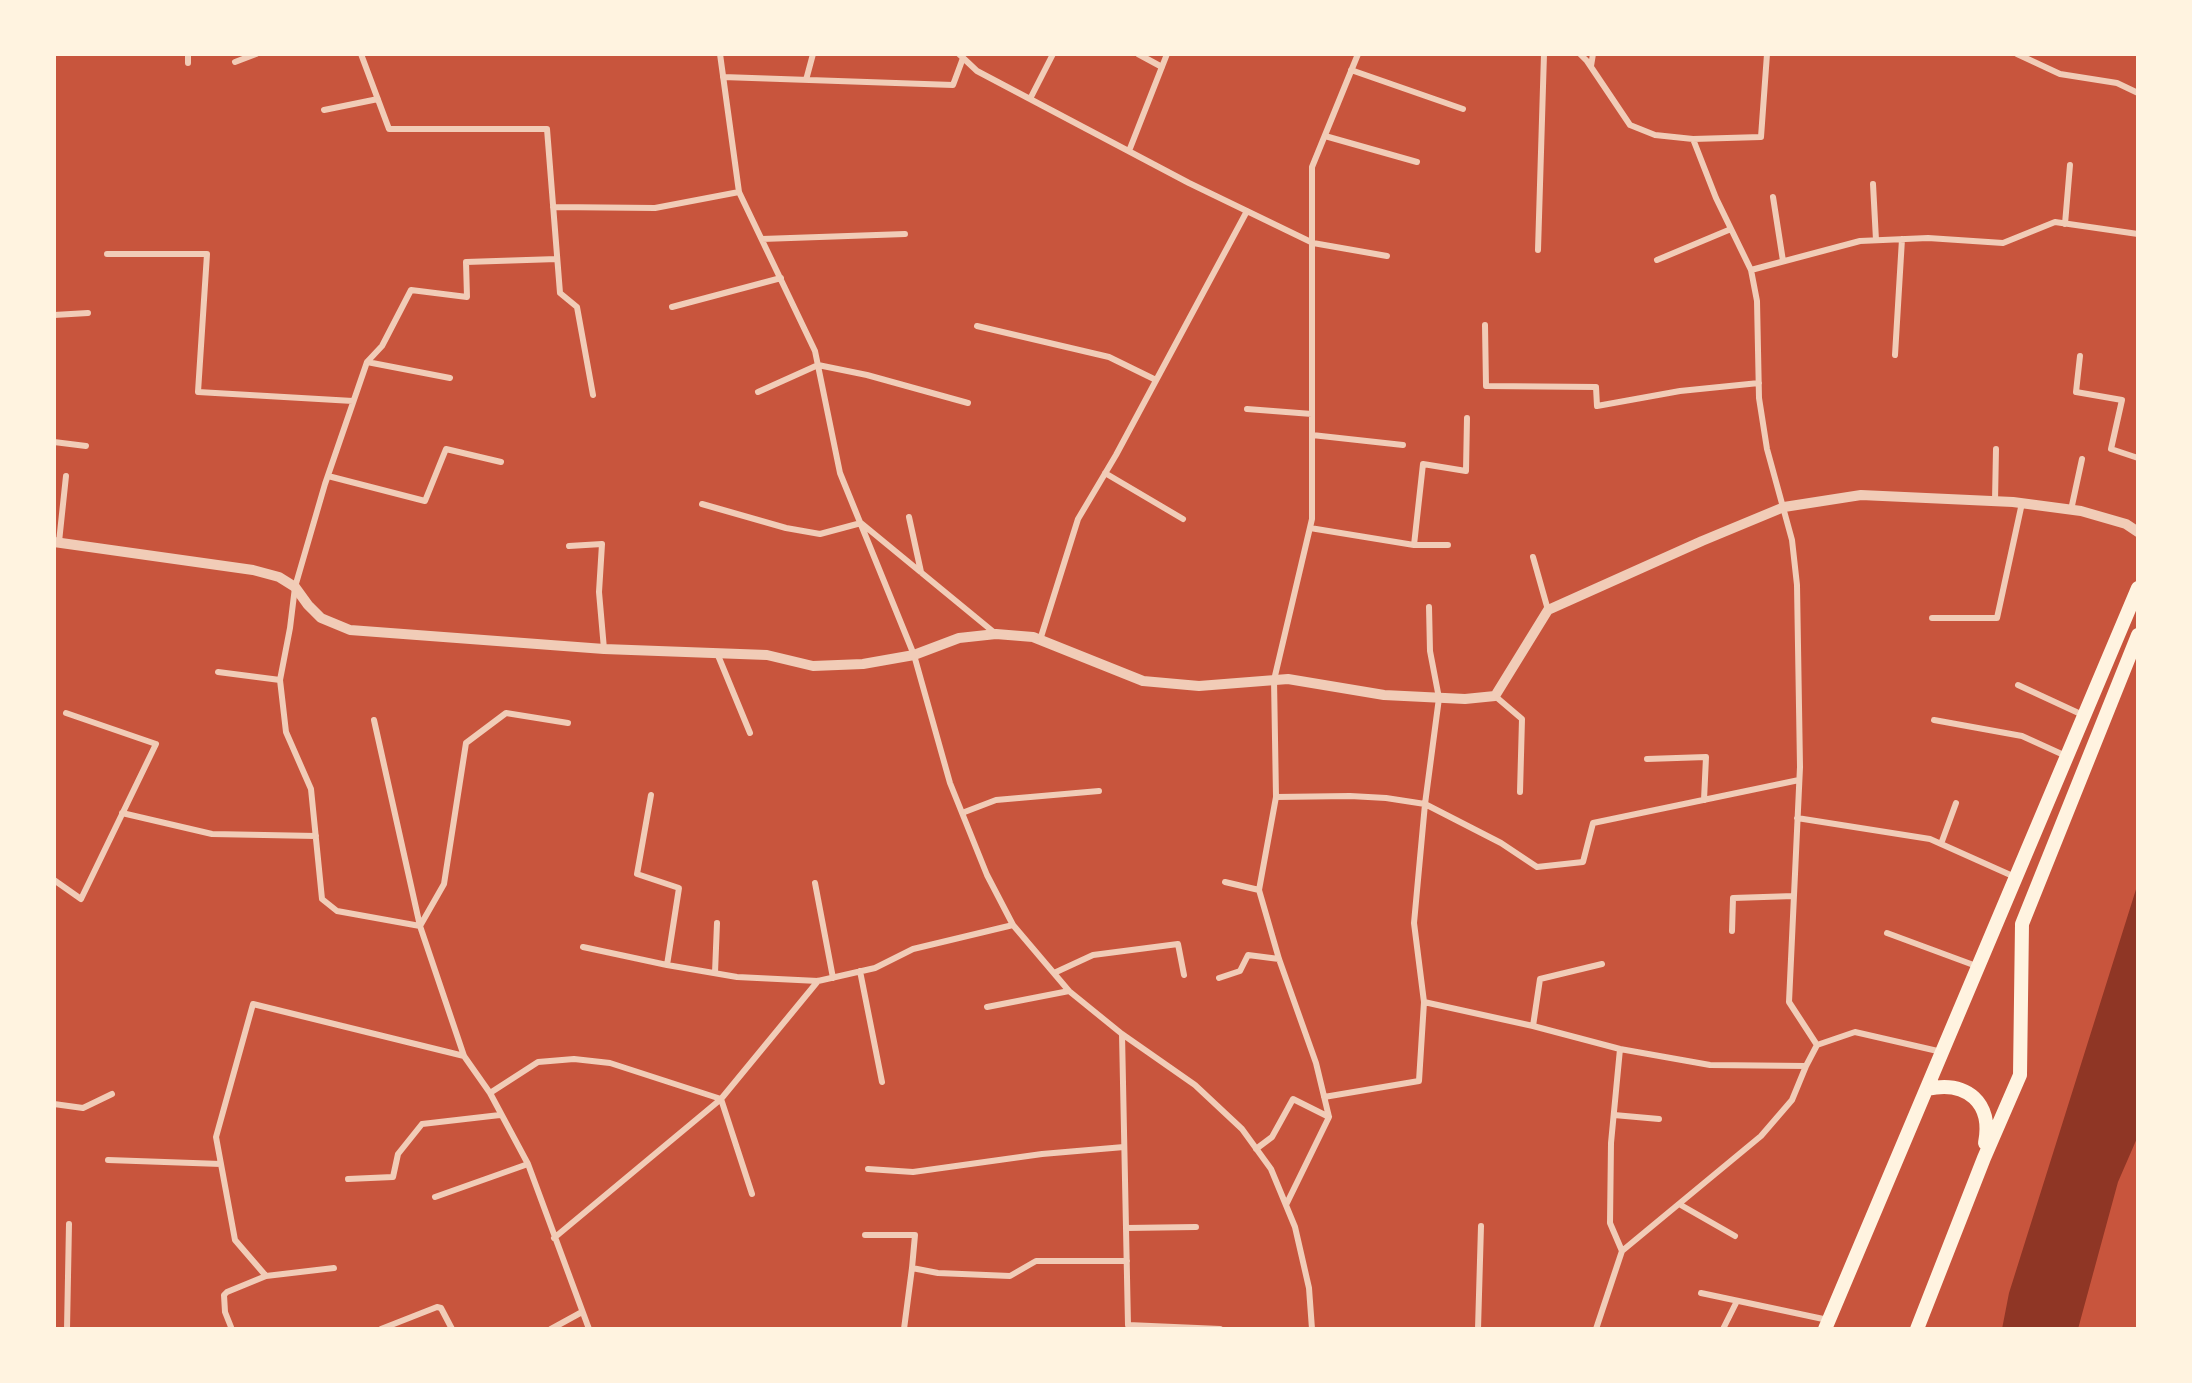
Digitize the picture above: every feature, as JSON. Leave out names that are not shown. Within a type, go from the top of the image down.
[{"type":"main road","points":[[1826,1324],[1979,967],[2015,877],[2086,716],[2138,588]]},
{"type":"main road","points":[[1917,1329],[1984,1158],[2020,1075],[2022,924],[2138,635]]},
{"type":"main road","points":[[1927,1089],[1941,1086],[1955,1087],[1968,1093],[1979,1103],[1988,1130],[1984,1158]]},
{"type":"street","points":[[188,54],[188,63]]},
{"type":"street","points":[[235,62],[256,54]]},
{"type":"street","points":[[361,54],[389,129],[547,129],[560,293],[577,307],[593,395]]},
{"type":"street","points":[[720,54],[739,192],[815,351],[840,473],[914,655],[950,783],[987,875],[1013,925],[1069,991],[1122,1034],[1195,1085],[1242,1129],[1271,1169],[1295,1227],[1309,1288],[1312,1329]]},
{"type":"street","points":[[806,80],[813,54]]},
{"type":"street","points":[[1030,99],[1053,54]]},
{"type":"street","points":[[1138,54],[1162,66]]},
{"type":"street","points":[[1129,151],[1167,54]]},
{"type":"street","points":[[1286,1205],[1329,1117],[1316,1063],[1279,959],[1259,890],[1276,797],[1274,680],[1312,519],[1312,167],[1358,54]]},
{"type":"street","points":[[1538,250],[1544,54]]},
{"type":"street","points":[[1580,54],[1591,66],[1630,124],[1655,135],[1693,139],[1761,136],[1767,54]]},
{"type":"street","points":[[1591,66],[1593,54]]},
{"type":"street","points":[[2017,54],[2060,74],[2117,82],[2138,93]]},
{"type":"street","points":[[723,77],[953,85],[961,56],[977,71],[1129,151],[1313,243],[1387,256]]},
{"type":"street","points":[[1351,70],[1463,109]]},
{"type":"street","points":[[324,110],[378,99]]},
{"type":"street","points":[[1325,136],[1417,162]]},
{"type":"street","points":[[1693,139],[1716,198],[1751,270],[1757,301],[1759,398],[1767,449],[1792,540],[1797,585],[1799,780],[1789,1002],[1816,1045]]},
{"type":"street","points":[[2065,224],[2070,165]]},
{"type":"street","points":[[1873,184],[1876,240]]},
{"type":"street","points":[[553,207],[655,208],[739,192]]},
{"type":"street","points":[[1773,197],[1783,261]]},
{"type":"street","points":[[1040,640],[1078,519],[1247,211]]},
{"type":"street","points":[[1751,270],[1860,241],[1928,238],[2003,243],[2055,222],[2138,234]]},
{"type":"street","points":[[1657,260],[1731,229]]},
{"type":"street","points":[[762,238],[905,234]]},
{"type":"street","points":[[1895,355],[1902,239]]},
{"type":"street","points":[[107,254],[207,254],[198,392],[353,401]]},
{"type":"street","points":[[420,926],[337,911],[322,899],[310,789],[286,732],[280,680],[295,587],[328,476],[367,362],[382,346],[411,290],[467,297],[466,262],[557,259]]},
{"type":"street","points":[[672,306],[781,278]]},
{"type":"street","points":[[54,315],[88,313]]},
{"type":"street","points":[[1485,325],[1486,386],[1596,387],[1597,406],[1680,391],[1759,384]]},
{"type":"street","points":[[976,326],[1109,357],[1156,380]]},
{"type":"street","points":[[2080,356],[2076,392],[2122,400],[2111,449],[2138,458]]},
{"type":"street","points":[[367,362],[450,378]]},
{"type":"street","points":[[758,392],[818,365],[867,375],[968,403]]},
{"type":"street","points":[[1247,409],[1312,414]]},
{"type":"street","points":[[1414,545],[1423,464],[1466,471],[1467,418]]},
{"type":"street","points":[[1312,435],[1403,445]]},
{"type":"street","points":[[54,442],[86,446]]},
{"type":"street","points":[[328,476],[425,501],[446,449],[501,462]]},
{"type":"street","points":[[1995,501],[1996,449]]},
{"type":"street","points":[[2071,510],[2082,459]]},
{"type":"street","points":[[1105,473],[1184,519]]},
{"type":"street","points":[[66,476],[56,542],[253,570],[279,577],[295,587],[321,618],[350,630],[604,650],[767,655],[813,666],[863,664],[914,655],[959,638],[996,634],[1033,637],[1143,681],[1198,686],[1288,679],[1384,695],[1465,699],[1495,696],[1522,719],[1520,792]]},
{"type":"street","points":[[1495,696],[1548,610],[1784,507],[1861,495],[1995,501],[2071,510],[2126,524],[2138,532]]},
{"type":"street","points":[[1932,618],[1997,618],[2022,503]]},
{"type":"street","points":[[702,504],[786,528],[820,534],[861,523]]},
{"type":"street","points":[[909,517],[921,573]]},
{"type":"street","points":[[861,523],[996,634]]},
{"type":"street","points":[[1310,528],[1414,545],[1448,545]]},
{"type":"street","points":[[569,546],[602,544],[599,592],[604,650]]},
{"type":"street","points":[[1533,557],[1548,610]]},
{"type":"street","points":[[1324,1097],[1419,1081],[1424,1002],[1414,923],[1425,804],[1439,698],[1430,651],[1429,607]]},
{"type":"street","points":[[717,653],[750,733]]},
{"type":"street","points":[[218,672],[280,680]]},
{"type":"street","points":[[2019,685],[2086,716]]},
{"type":"street","points":[[54,879],[81,899],[156,744],[66,713]]},
{"type":"street","points":[[420,926],[444,884],[465,743],[506,713],[568,723]]},
{"type":"street","points":[[374,720],[420,926],[464,1056],[489,1093],[528,1164],[589,1329]]},
{"type":"street","points":[[1934,720],[2022,736],[2067,756]]},
{"type":"street","points":[[1647,759],[1706,757],[1704,800]]},
{"type":"street","points":[[1276,797],[1350,796],[1386,798],[1425,804],[1501,843],[1537,867],[1583,862],[1593,823],[1799,780]]},
{"type":"street","points":[[962,813],[996,800],[1099,791]]},
{"type":"street","points":[[651,795],[637,874],[679,888],[668,965]]},
{"type":"street","points":[[1941,844],[1956,804]]},
{"type":"street","points":[[122,813],[212,834],[316,836]]},
{"type":"street","points":[[1797,818],[1930,839],[2015,877]]},
{"type":"street","points":[[1225,882],[1259,890]]},
{"type":"street","points":[[815,883],[833,978]]},
{"type":"street","points":[[1732,931],[1732,898],[1794,896]]},
{"type":"street","points":[[715,973],[717,923]]},
{"type":"street","points":[[583,946],[715,973],[818,981],[875,968],[914,949],[1013,925]]},
{"type":"street","points":[[1887,933],[1979,967]]},
{"type":"street","points":[[1054,973],[1093,955],[1178,944],[1184,975]]},
{"type":"street","points":[[1219,978],[1240,971],[1248,955],[1279,959]]},
{"type":"street","points":[[1533,1026],[1540,979],[1602,964]]},
{"type":"street","points":[[860,971],[882,1082]]},
{"type":"street","points":[[554,1238],[721,1100],[818,981]]},
{"type":"street","points":[[987,1007],[1069,991]]},
{"type":"street","points":[[1424,1002],[1533,1026],[1620,1049],[1710,1065],[1806,1066]]},
{"type":"street","points":[[266,1276],[235,1240],[216,1137],[253,1004],[464,1056]]},
{"type":"street","points":[[1596,1329],[1622,1251],[1761,1136],[1792,1100],[1816,1045],[1855,1032],[1942,1052]]},
{"type":"street","points":[[1122,1034],[1128,1325],[1220,1329]]},
{"type":"street","points":[[1620,1049],[1614,1115],[1610,1223],[1622,1251]]},
{"type":"street","points":[[489,1093],[538,1062],[574,1059],[609,1063],[721,1100]]},
{"type":"street","points":[[54,1104],[83,1108],[112,1094]]},
{"type":"street","points":[[1256,1149],[1272,1137],[1293,1099],[1329,1117]]},
{"type":"street","points":[[721,1100],[752,1194]]},
{"type":"street","points":[[348,1179],[393,1177],[398,1154],[422,1124],[500,1115]]},
{"type":"street","points":[[1614,1115],[1659,1119]]},
{"type":"street","points":[[868,1169],[913,1172],[1042,1154],[1124,1147]]},
{"type":"street","points":[[108,1160],[221,1164]]},
{"type":"street","points":[[435,1197],[528,1164]]},
{"type":"street","points":[[1679,1204],[1735,1236]]},
{"type":"street","points":[[68,1329],[69,1224]]},
{"type":"street","points":[[1478,1329],[1481,1226]]},
{"type":"street","points":[[1126,1228],[1196,1227]]},
{"type":"street","points":[[865,1235],[915,1235],[904,1329]]},
{"type":"street","points":[[912,1268],[938,1273],[1010,1276],[1036,1261],[1127,1261]]},
{"type":"street","points":[[231,1327],[225,1312],[224,1295],[227,1292],[266,1276],[334,1268]]},
{"type":"street","points":[[1701,1293],[1826,1324]]},
{"type":"street","points":[[1723,1329],[1737,1301]]},
{"type":"street","points":[[381,1329],[437,1307],[441,1308],[452,1329]]},
{"type":"street","points":[[551,1329],[582,1312]]},
{"type":"shaded area","points":[[2138,883],[2138,1136],[2118,1182],[2078,1329],[2002,1329],[2009,1293]]}]
